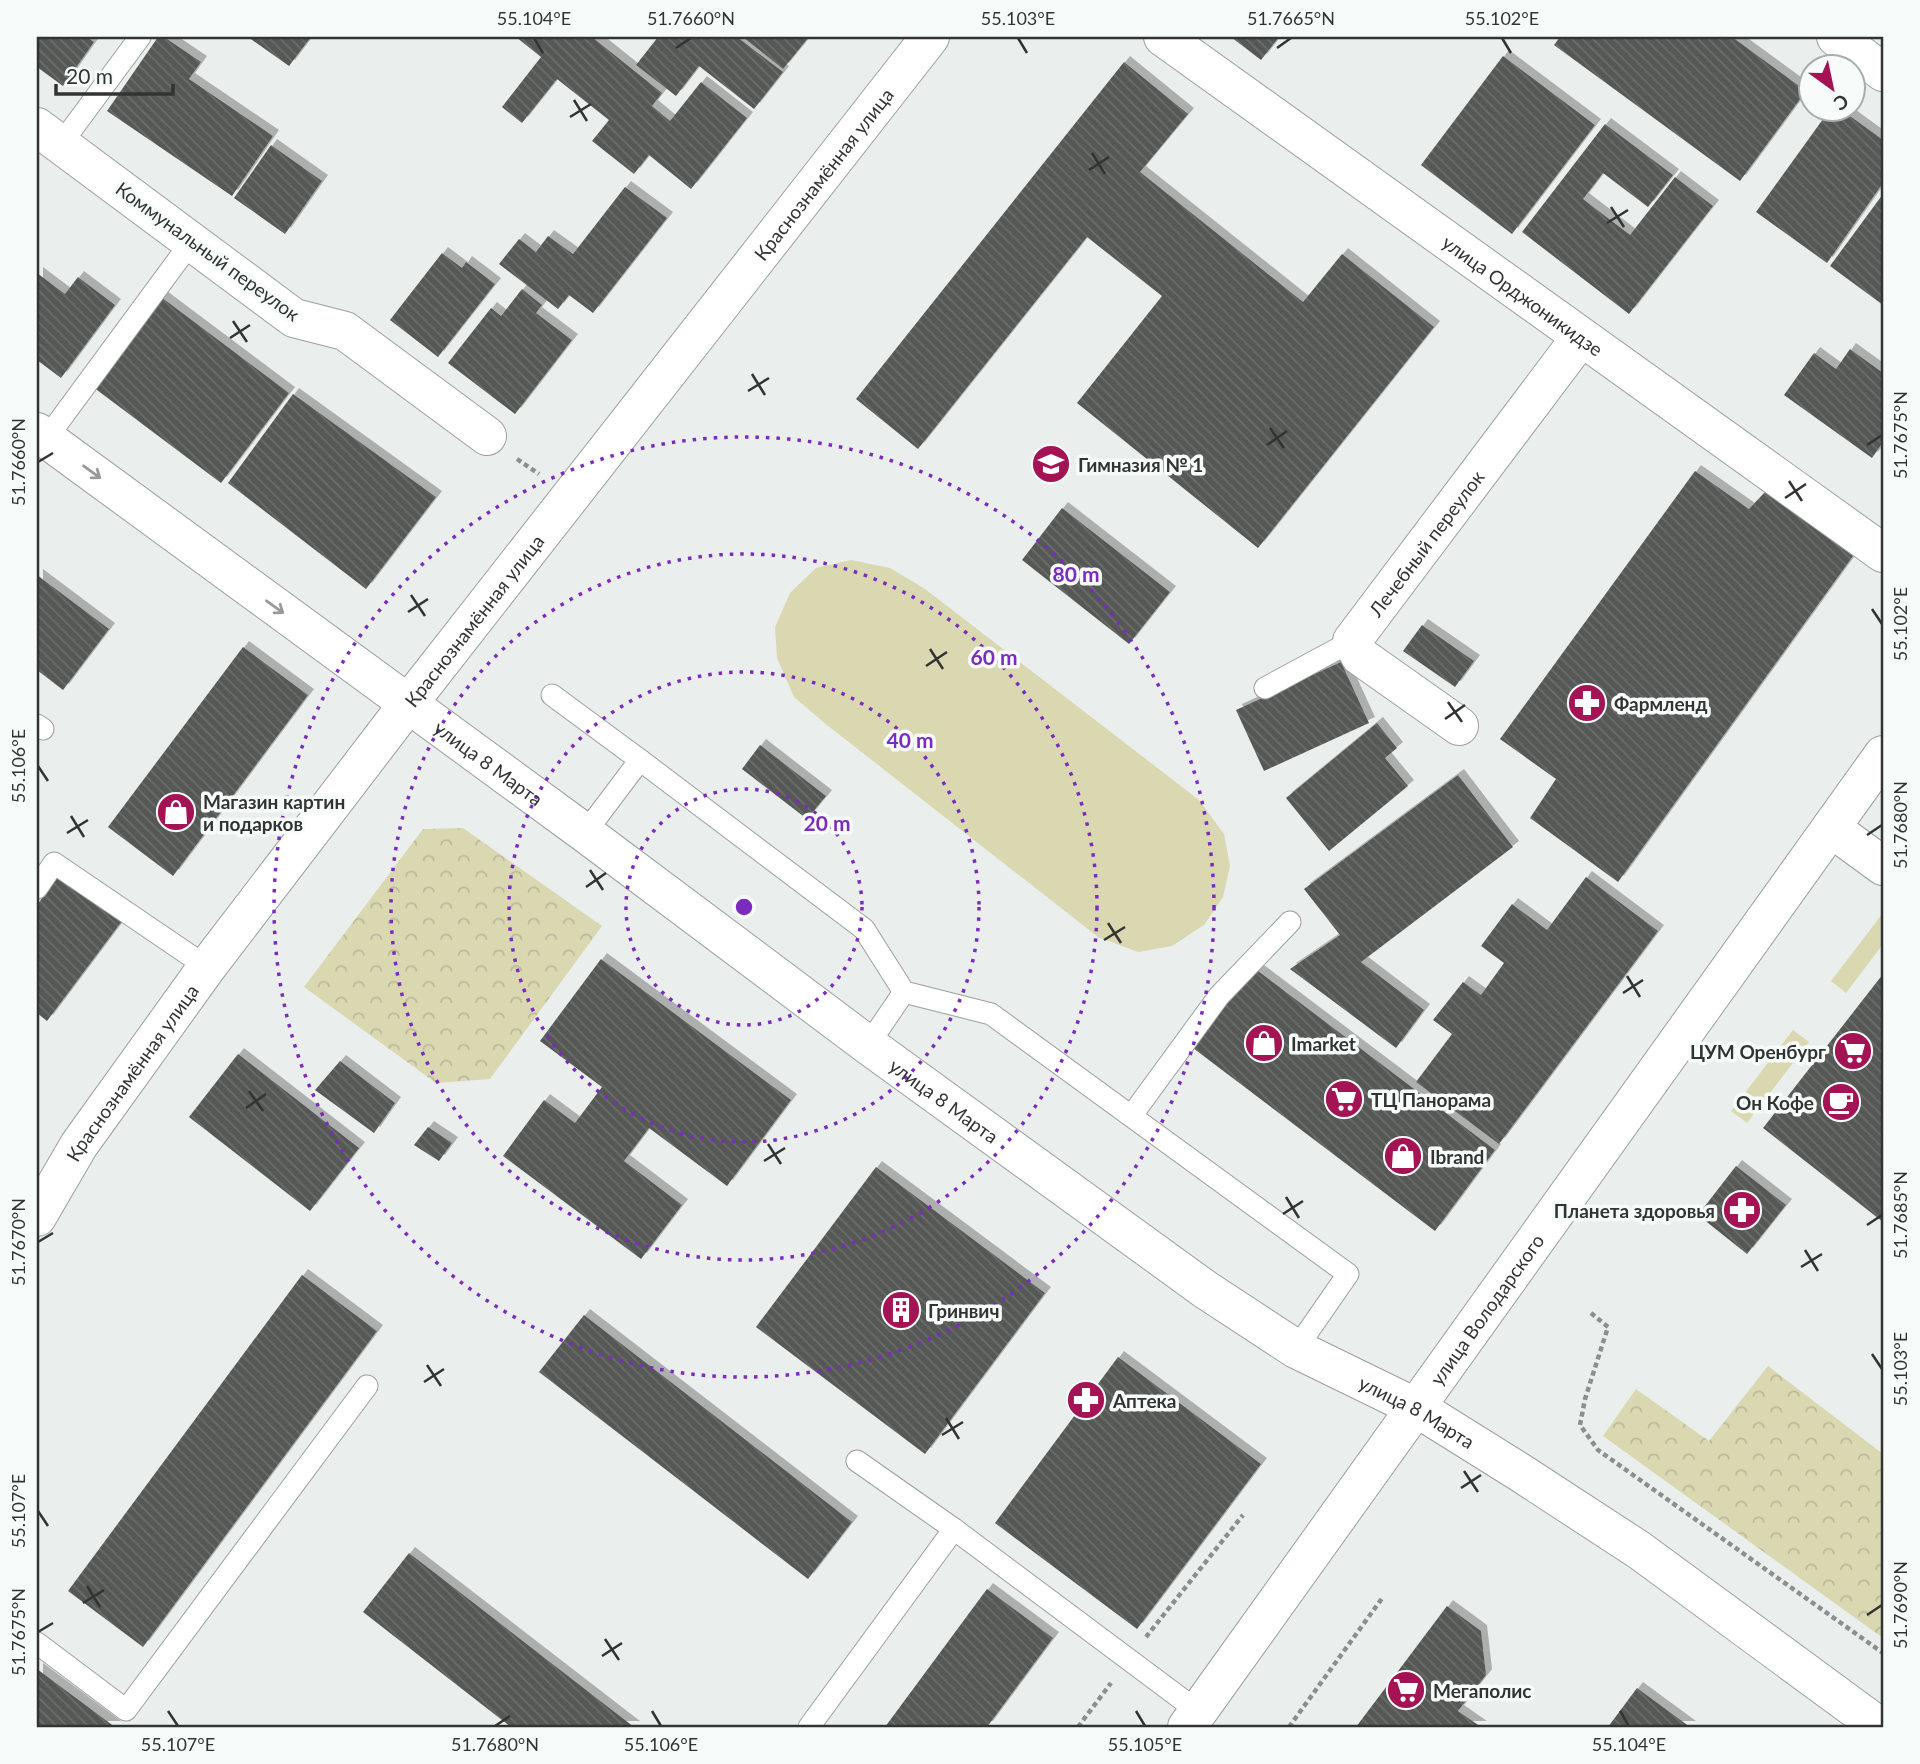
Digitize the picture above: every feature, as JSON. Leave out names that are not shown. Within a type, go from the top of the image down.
[{"type":"main road","name":"Краснознамённая улица","points":[[37,1217],[79,1145],[207,967],[408,704],[930,37]]},
{"type":"main road","name":"улица Орджоникидзе","points":[[1164,37],[1883,553]]},
{"type":"main road","points":[[1836,37],[1883,72]]},
{"type":"main road","name":"Коммунальный переулок","points":[[49,136],[294,318],[345,331],[487,436]]},
{"type":"main road","name":"Лечебный переулок","points":[[1352,641],[1581,337]]},
{"type":"main road","name":"улица 8 Марта","points":[[41,435],[585,833],[868,1045],[1206,1290],[1296,1349],[1417,1408],[1639,1550],[1880,1727]]},
{"type":"main road","points":[[1352,641],[1360,656],[1459,726]]},
{"type":"main road","name":"улица Володарского","points":[[1193,1719],[1883,755]]},
{"type":"main road","points":[[1831,828],[1883,866]]},
{"type":"lane","points":[[49,136],[140,37]]},
{"type":"lane","points":[[41,435],[192,242]]},
{"type":"lane","points":[[1265,688],[1352,641]]},
{"type":"lane","points":[[552,695],[863,929],[904,992],[991,1014],[1348,1274],[1296,1349]]},
{"type":"lane","points":[[585,833],[640,761]]},
{"type":"lane","points":[[37,888],[54,863],[207,967]]},
{"type":"lane","points":[[1132,1115],[1219,996],[1290,922]]},
{"type":"lane","points":[[868,1045],[904,992]]},
{"type":"lane","points":[[37,1643],[126,1710],[367,1386]]},
{"type":"lane","points":[[857,1461],[1129,1658],[1193,1719]]},
{"type":"lane","points":[[809,1727],[954,1529]]},
{"type":"path","points":[[487,436],[570,497]]},
{"type":"path","points":[[1591,1313],[1608,1327],[1585,1399],[1580,1425],[1598,1450],[1883,1653]]},
{"type":"path","points":[[1077,1727],[1243,1515]]},
{"type":"path","points":[[1289,1727],[1383,1597]]},
{"type":"green space","points":[[851,560],[890,568],[925,589],[1199,800],[1224,834],[1230,866],[1223,897],[1204,925],[1172,946],[1138,952],[1098,937],[794,697],[777,658],[775,627],[790,593],[816,568]]},
{"type":"green space","points":[[463,828],[602,926],[490,1079],[436,1083],[304,987],[423,829]]},
{"type":"green space","points":[[1883,913],[1883,944],[1846,993],[1831,981]]},
{"type":"green space","points":[[1793,1030],[1809,1042],[1747,1123],[1731,1111]]},
{"type":"green space","points":[[1768,1366],[1883,1454],[1883,1638],[1603,1436],[1636,1389],[1709,1441]]},
{"type":"building","points":[[37,37],[87,37],[94,42],[63,86],[37,67]]},
{"type":"building","points":[[158,37],[164,37],[201,62],[189,79],[273,136],[232,196],[107,111]]},
{"type":"building","points":[[248,37],[311,37],[289,66]]},
{"type":"building","points":[[516,37],[592,37],[662,93],[652,106],[670,121],[701,82],[747,118],[691,189],[649,155],[634,174],[592,141],[609,120],[557,79],[522,123],[502,107],[541,57]]},
{"type":"building","points":[[658,37],[737,37],[783,72],[754,109],[699,66],[676,96],[636,65]]},
{"type":"building","points":[[743,37],[809,37],[783,69]]},
{"type":"building","points":[[1231,37],[1279,37],[1261,60]]},
{"type":"building","points":[[1560,37],[1732,37],[1798,85],[1798,102],[1740,181],[1554,45]]},
{"type":"building","points":[[1503,56],[1595,125],[1512,234],[1421,165]]},
{"type":"building","points":[[1124,62],[1188,114],[1140,172],[1303,302],[1342,254],[1434,327],[1258,548],[1077,403],[1162,296],[1087,237],[918,449],[856,399]]},
{"type":"building","points":[[1821,122],[1858,122],[1883,140],[1883,183],[1827,263],[1756,212]]},
{"type":"building","points":[[1605,124],[1673,175],[1648,207],[1603,173],[1583,199],[1630,235],[1675,177],[1713,206],[1629,314],[1522,232]]},
{"type":"building","points":[[271,145],[322,181],[285,234],[234,198]]},
{"type":"building","points":[[625,187],[667,218],[593,313],[569,295],[558,309],[499,264],[519,239],[536,252],[548,236],[573,254]]},
{"type":"building","points":[[1883,194],[1883,305],[1830,266]]},
{"type":"building","points":[[442,253],[462,268],[466,262],[495,284],[438,357],[390,320]]},
{"type":"building","points":[[37,273],[65,294],[78,277],[115,305],[61,378],[37,360]]},
{"type":"building","points":[[522,289],[542,305],[536,313],[572,340],[515,414],[448,363],[491,308],[501,316]]},
{"type":"building","points":[[157,294],[289,393],[221,483],[89,384]]},
{"type":"building","points":[[1850,349],[1883,373],[1883,442],[1872,458],[1784,395],[1814,353],[1836,369]]},
{"type":"building","points":[[293,394],[436,497],[366,589],[228,483]]},
{"type":"building","points":[[1695,471],[1749,509],[1765,492],[1853,556],[1618,882],[1530,818],[1556,779],[1500,739]]},
{"type":"building","points":[[1062,508],[1170,592],[1129,644],[1022,560]]},
{"type":"building","points":[[37,575],[109,629],[63,690],[37,670]]},
{"type":"building","points":[[1422,625],[1474,661],[1455,687],[1403,651]]},
{"type":"building","points":[[243,647],[308,695],[173,876],[108,827]]},
{"type":"building","points":[[1341,662],[1369,723],[1264,771],[1236,710]]},
{"type":"building","points":[[1377,723],[1397,748],[1385,758],[1408,786],[1329,851],[1286,798]]},
{"type":"building","points":[[760,745],[826,796],[807,819],[742,769]]},
{"type":"building","points":[[1458,775],[1513,847],[1361,962],[1424,1010],[1396,1048],[1290,969],[1340,935],[1304,889]]},
{"type":"building","points":[[60,874],[122,921],[47,1021],[37,1013],[37,905]]},
{"type":"building","points":[[1586,877],[1658,931],[1499,1144],[1416,1082],[1452,1034],[1433,1020],[1463,982],[1481,995],[1504,963],[1481,946],[1512,904],[1547,930]]},
{"type":"building","points":[[601,959],[791,1100],[727,1186],[649,1128],[624,1161],[682,1205],[641,1259],[503,1156],[544,1100],[575,1123],[602,1087],[540,1041]]},
{"type":"building","name":"ТЦ Панорама","points":[[1254,968],[1495,1150],[1435,1231],[1193,1048]]},
{"type":"building","name":"ЦУМ Оренбург","points":[[1883,974],[1883,1222],[1763,1128]]},
{"type":"building","points":[[238,1054],[359,1148],[310,1211],[189,1117]]},
{"type":"building","points":[[340,1061],[395,1103],[374,1133],[315,1090]]},
{"type":"building","points":[[428,1127],[452,1143],[439,1161],[414,1145]]},
{"type":"building","name":"Планета здоровья","points":[[1736,1166],[1786,1205],[1747,1254],[1698,1215]]},
{"type":"building","name":"Гринвич","points":[[876,1167],[1045,1293],[925,1454],[756,1327]]},
{"type":"building","points":[[302,1275],[377,1331],[143,1647],[68,1591]]},
{"type":"building","points":[[584,1315],[852,1522],[808,1579],[539,1372]]},
{"type":"building","points":[[1118,1357],[1261,1464],[1137,1629],[995,1523]]},
{"type":"building","points":[[409,1553],[634,1727],[511,1727],[363,1612]]},
{"type":"building","points":[[987,1589],[1053,1638],[987,1727],[885,1727]]},
{"type":"building","points":[[1447,1606],[1481,1631],[1486,1675],[1458,1711],[1481,1727],[1356,1727]]},
{"type":"building","points":[[37,1669],[115,1727],[37,1727]]},
{"type":"building","points":[[1637,1688],[1690,1727],[1608,1727]]},
{"type":"place","name":"Гимназия № 1","points":[[1051,464]]},
{"type":"place","name":"Фармленд","points":[[1587,703]]},
{"type":"place","name":"Магазин картин и подарков","points":[[176,812]]},
{"type":"place","name":"Imarket","points":[[1264,1043]]},
{"type":"place","name":"ЦУМ Оренбург","points":[[1853,1051]]},
{"type":"place","name":"ТЦ Панорама","points":[[1344,1099]]},
{"type":"place","name":"Он Кофе","points":[[1841,1102]]},
{"type":"place","name":"Ibrand","points":[[1403,1156]]},
{"type":"place","name":"Планета здоровья","points":[[1742,1210]]},
{"type":"place","name":"Гринвич","points":[[901,1310]]},
{"type":"place","name":"Аптека","points":[[1086,1400]]},
{"type":"place","name":"Мегаполис","points":[[1406,1690]]}]
